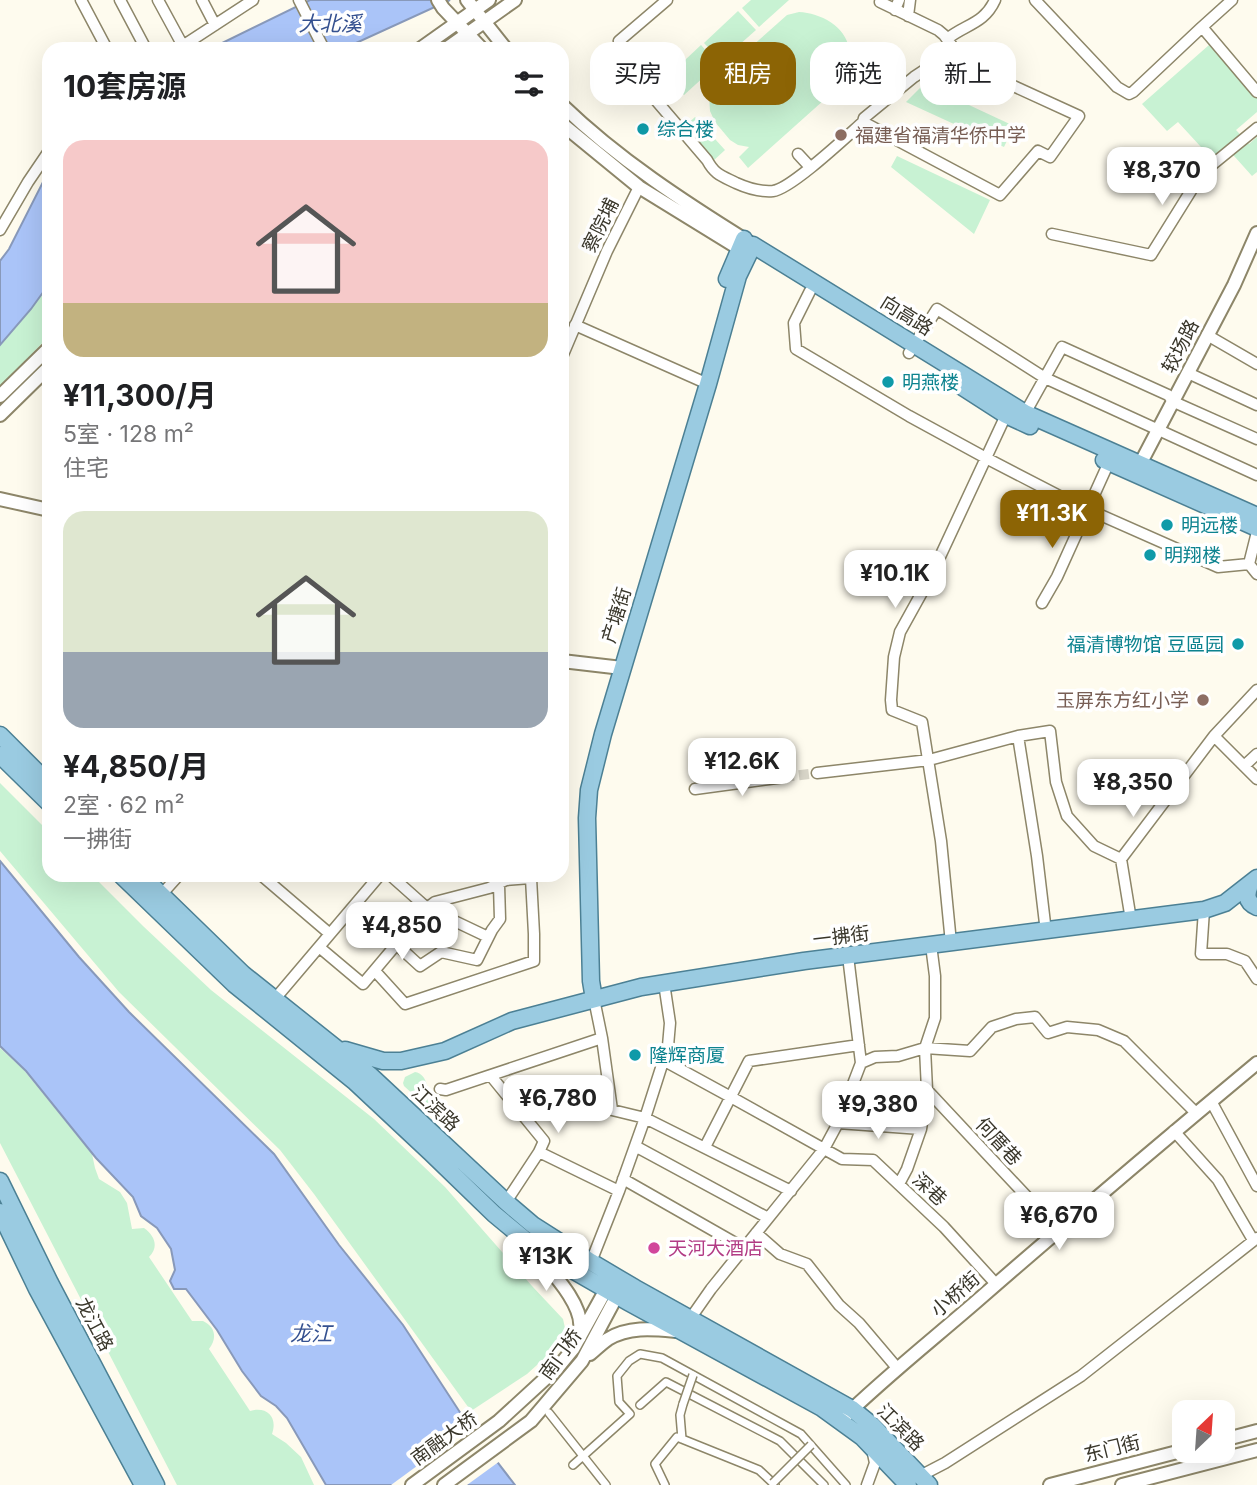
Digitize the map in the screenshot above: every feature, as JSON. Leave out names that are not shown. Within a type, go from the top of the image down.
[{"type":"main road","name":"向高路","points":[[746,247],[810,291],[911,349]]},
{"type":"main road","name":"向高路","points":[[746,247],[1017,417],[1135,474],[1256,522]]},
{"type":"main road","name":"产塘街","points":[[589,1000],[589,790],[619,668],[746,247]]},
{"type":"main road","name":"向高路","points":[[1017,417],[1256,522]]},
{"type":"main road","points":[[0,735],[42,777]]},
{"type":"main road","points":[[0,755],[42,796]]},
{"type":"main road","name":"江滨路","points":[[128,882],[234,985],[354,1081],[523,1238],[555,1260],[616,1285],[687,1325],[829,1395],[871,1446],[919,1482]]},
{"type":"main road","name":"江滨路","points":[[148,882],[243,974],[371,1076],[506,1202],[533,1224],[591,1262],[616,1285]]},
{"type":"main road","name":"一拂街","points":[[339,1049],[383,1060],[401,1061],[445,1051],[512,1021],[641,987],[848,956],[1205,910],[1225,903],[1250,888]]},
{"type":"main road","name":"一拂街","points":[[1250,888],[1247,898],[1251,905],[1257,908]]},
{"type":"main road","name":"龙江路","points":[[0,1181],[156,1485]]},
{"type":"main road","name":"龙江路","points":[[0,1212],[37,1289],[144,1485]]},
{"type":"main road","name":"江滨路","points":[[847,1415],[873,1426],[919,1482]]},
{"type":"street","points":[[81,0],[103,42]]},
{"type":"street","points":[[120,0],[142,42]]},
{"type":"street","points":[[158,0],[179,42]]},
{"type":"street","points":[[202,0],[215,25]]},
{"type":"street","points":[[189,42],[253,0]]},
{"type":"street","points":[[299,0],[320,42]]},
{"type":"street","points":[[430,42],[457,22],[471,5],[489,0]]},
{"type":"street","points":[[456,42],[515,0]]},
{"type":"street","points":[[667,0],[619,41],[623,48],[624,63],[707,160],[713,172],[745,187],[761,191],[774,191],[784,187],[920,73]]},
{"type":"street","points":[[908,16],[910,0]]},
{"type":"street","points":[[880,2],[897,5],[908,16],[944,34],[947,40],[958,30],[975,23],[989,12],[995,0]]},
{"type":"street","points":[[1035,0],[1117,87],[1129,94],[1232,0]]},
{"type":"street","points":[[441,4],[475,42]]},
{"type":"street","points":[[471,5],[500,42]]},
{"type":"street","points":[[1202,27],[1257,92]]},
{"type":"street","points":[[863,122],[1000,195],[1038,151],[1050,157],[1079,116],[1016,87]]},
{"type":"street","name":"向高路","points":[[569,111],[627,161],[746,247]]},
{"type":"street","points":[[1052,234],[1151,256],[1202,173],[1257,128]]},
{"type":"street","points":[[569,130],[639,187],[746,247]]},
{"type":"street","points":[[798,154],[810,167]]},
{"type":"street","points":[[0,230],[42,161]]},
{"type":"street","name":"察院埔","points":[[569,340],[607,251],[639,187]]},
{"type":"street","name":"较场路","points":[[1135,474],[1234,285],[1257,233]]},
{"type":"street","points":[[810,291],[794,323],[796,349],[909,416],[1087,509],[1218,567],[1249,564]]},
{"type":"street","points":[[911,349],[937,310],[1045,378],[1257,475]]},
{"type":"street","points":[[575,325],[704,382]]},
{"type":"street","points":[[1207,335],[1257,364]]},
{"type":"street","points":[[951,943],[945,874],[922,722],[892,709],[894,657],[900,632],[931,576],[986,458],[1045,378],[1062,347],[1257,439]]},
{"type":"street","points":[[0,396],[42,355]]},
{"type":"street","points":[[1188,373],[1257,405]]},
{"type":"street","points":[[0,415],[42,374]]},
{"type":"street","points":[[1042,603],[1057,577],[1109,462]]},
{"type":"street","points":[[0,499],[42,508]]},
{"type":"street","points":[[1256,522],[1249,564],[1257,574]]},
{"type":"street","points":[[569,662],[619,668]]},
{"type":"street","points":[[1131,920],[1121,859],[1214,736],[1257,690]]},
{"type":"street","points":[[817,773],[929,760],[1018,736],[1049,731],[1056,782],[1066,816],[1094,846],[1121,859]]},
{"type":"street","points":[[1018,736],[1046,932]]},
{"type":"street","points":[[1214,736],[1257,779]]},
{"type":"street","points":[[1244,766],[1257,754]]},
{"type":"street","points":[[695,789],[784,777]]},
{"type":"street","points":[[161,895],[173,882]]},
{"type":"street","points":[[269,882],[330,934]]},
{"type":"street","points":[[274,999],[374,882]]},
{"type":"street","points":[[398,882],[427,908],[488,937]]},
{"type":"street","points":[[319,947],[363,984],[435,902],[503,882]]},
{"type":"street","points":[[375,971],[405,1004],[534,961],[531,882]]},
{"type":"street","points":[[396,944],[420,965],[442,952],[477,960],[500,919],[499,885]]},
{"type":"street","points":[[1205,910],[1201,954],[1227,954],[1245,961],[1257,979]]},
{"type":"street","points":[[899,1184],[921,1129],[927,1090],[925,1048],[935,1018],[932,945]]},
{"type":"street","points":[[582,1361],[605,1341],[624,1332],[687,1325],[744,1248],[824,1149],[838,1123],[861,1063],[848,956]]},
{"type":"street","points":[[591,1262],[645,1118],[670,1037],[664,983]]},
{"type":"street","points":[[589,1000],[602,1038],[612,1110],[645,1118],[791,1191]]},
{"type":"street","points":[[861,1063],[874,1057],[898,1056],[925,1048],[970,1051],[992,1027],[1016,1019],[1035,1017],[1048,1033],[1067,1027],[1098,1030],[1124,1041],[1196,1114]]},
{"type":"street","points":[[440,1089],[446,1090],[491,1076],[602,1038]]},
{"type":"street","points":[[705,1147],[749,1061],[859,1045]]},
{"type":"street","name":"深巷","points":[[663,1060],[842,1159],[873,1160],[944,1227],[996,1284]]},
{"type":"street","name":"小桥街","points":[[847,1415],[1174,1131],[1257,1063]]},
{"type":"street","points":[[491,1076],[544,1141],[506,1202]]},
{"type":"street","name":"何厝巷","points":[[927,1090],[1059,1231]]},
{"type":"street","points":[[1211,1101],[1257,1186]]},
{"type":"street","points":[[838,1123],[921,1129]]},
{"type":"street","points":[[919,1482],[1082,1376],[1255,1239],[1218,1180],[1174,1131]]},
{"type":"street","points":[[635,1146],[768,1218]]},
{"type":"street","points":[[539,1152],[619,1191]]},
{"type":"street","points":[[623,1180],[744,1248]]},
{"type":"street","points":[[756,1233],[780,1254],[807,1264],[839,1306],[859,1323],[898,1369]]},
{"type":"street","points":[[523,1238],[575,1305],[581,1326],[573,1349]]},
{"type":"street","name":"南门桥","points":[[499,1421],[559,1366],[616,1285]]},
{"type":"street","name":"南门桥","points":[[510,1437],[531,1422],[582,1361],[616,1285]]},
{"type":"street","points":[[573,1465],[630,1414],[619,1402],[617,1376],[629,1361],[640,1354],[662,1358],[801,1434],[846,1485]]},
{"type":"street","points":[[682,1439],[680,1415],[693,1375]]},
{"type":"street","points":[[640,1405],[666,1382],[780,1441],[824,1485]]},
{"type":"street","points":[[549,1413],[606,1485]]},
{"type":"street","name":"南融大桥","points":[[412,1485],[499,1421]]},
{"type":"street","points":[[1236,1437],[1257,1431]]},
{"type":"street","name":"南融大桥","points":[[444,1485],[510,1437]]},
{"type":"street","points":[[665,1485],[655,1464],[677,1437],[759,1470],[774,1484],[811,1445]]},
{"type":"street","points":[[867,1485],[875,1463],[871,1446]]},
{"type":"street","name":"东门街","points":[[1122,1485],[1257,1450]]},
{"type":"street","name":"东门街","points":[[1050,1485],[1172,1453]]},
{"type":"green space","points":[[751,0],[789,0],[759,27],[742,8]]},
{"type":"green space","points":[[738,11],[756,30],[742,42],[705,42]]},
{"type":"green space","points":[[799,12],[823,18],[837,27],[847,42],[810,42],[810,105],[818,105],[748,168],[739,157],[749,147],[730,140],[715,122],[710,105],[796,105],[796,42],[757,42],[787,15]]},
{"type":"green space","points":[[1209,45],[1257,98],[1257,112],[1236,130],[1249,144],[1257,137],[1257,172],[1252,176],[1226,147],[1212,159],[1178,122],[1167,131],[1142,104]]},
{"type":"green space","points":[[700,46],[700,80],[686,93],[686,59]]},
{"type":"green space","points":[[920,88],[920,105],[969,105],[1014,126],[1004,147],[906,102]]},
{"type":"green space","points":[[695,117],[725,150],[712,162],[682,129]]},
{"type":"green space","points":[[897,156],[990,200],[974,234],[891,167]]},
{"type":"green space","points":[[42,294],[42,343],[0,387],[0,345]]},
{"type":"green space","points":[[0,783],[42,825],[42,882],[99,882],[211,990],[374,1119],[445,1187],[563,1319],[565,1328],[561,1341],[527,1374],[471,1411],[280,1150],[119,992],[0,851]]},
{"type":"green space","points":[[0,1048],[23,1069],[92,1154],[99,1179],[120,1192],[127,1203],[132,1229],[144,1228],[151,1234],[155,1246],[149,1257],[192,1321],[203,1321],[211,1326],[214,1337],[209,1349],[250,1411],[261,1410],[270,1414],[272,1434],[301,1457],[314,1485],[177,1485],[0,1143]]},
{"type":"green space","points":[[415,1072],[423,1076],[427,1085],[431,1105],[428,1108],[404,1086],[405,1077]]},
{"type":"water","name":"大北溪","points":[[310,0],[450,0],[358,42],[224,42]]},
{"type":"water","points":[[42,184],[42,294],[0,345],[0,261],[9,249]]},
{"type":"water","name":"龙江","points":[[0,861],[79,957],[129,1012],[274,1154],[339,1245],[403,1325],[465,1420],[515,1485],[326,1485],[287,1418],[261,1396],[186,1289],[174,1289],[170,1281],[175,1270],[171,1249],[157,1228],[141,1216],[133,1197],[96,1158],[26,1071],[0,1046]]},
{"type":"pier","points":[[473,1425],[500,1461],[467,1485],[391,1485]]},
{"type":"tunnel","points":[[784,777],[817,773]]},
{"type":"place","name":"综合楼","points":[[643,129]]},
{"type":"place","name":"福建省福清华侨中学","points":[[841,135]]},
{"type":"place","name":"明燕楼","points":[[888,382]]},
{"type":"place","name":"明远楼","points":[[1167,525]]},
{"type":"place","name":"明翔楼","points":[[1150,555]]},
{"type":"place","name":"福清博物馆 豆區园","points":[[1238,644]]},
{"type":"place","name":"玉屏东方红小学","points":[[1203,700]]},
{"type":"place","name":"隆辉商厦","points":[[635,1055]]},
{"type":"place","name":"天河大酒店","points":[[654,1248]]}]
